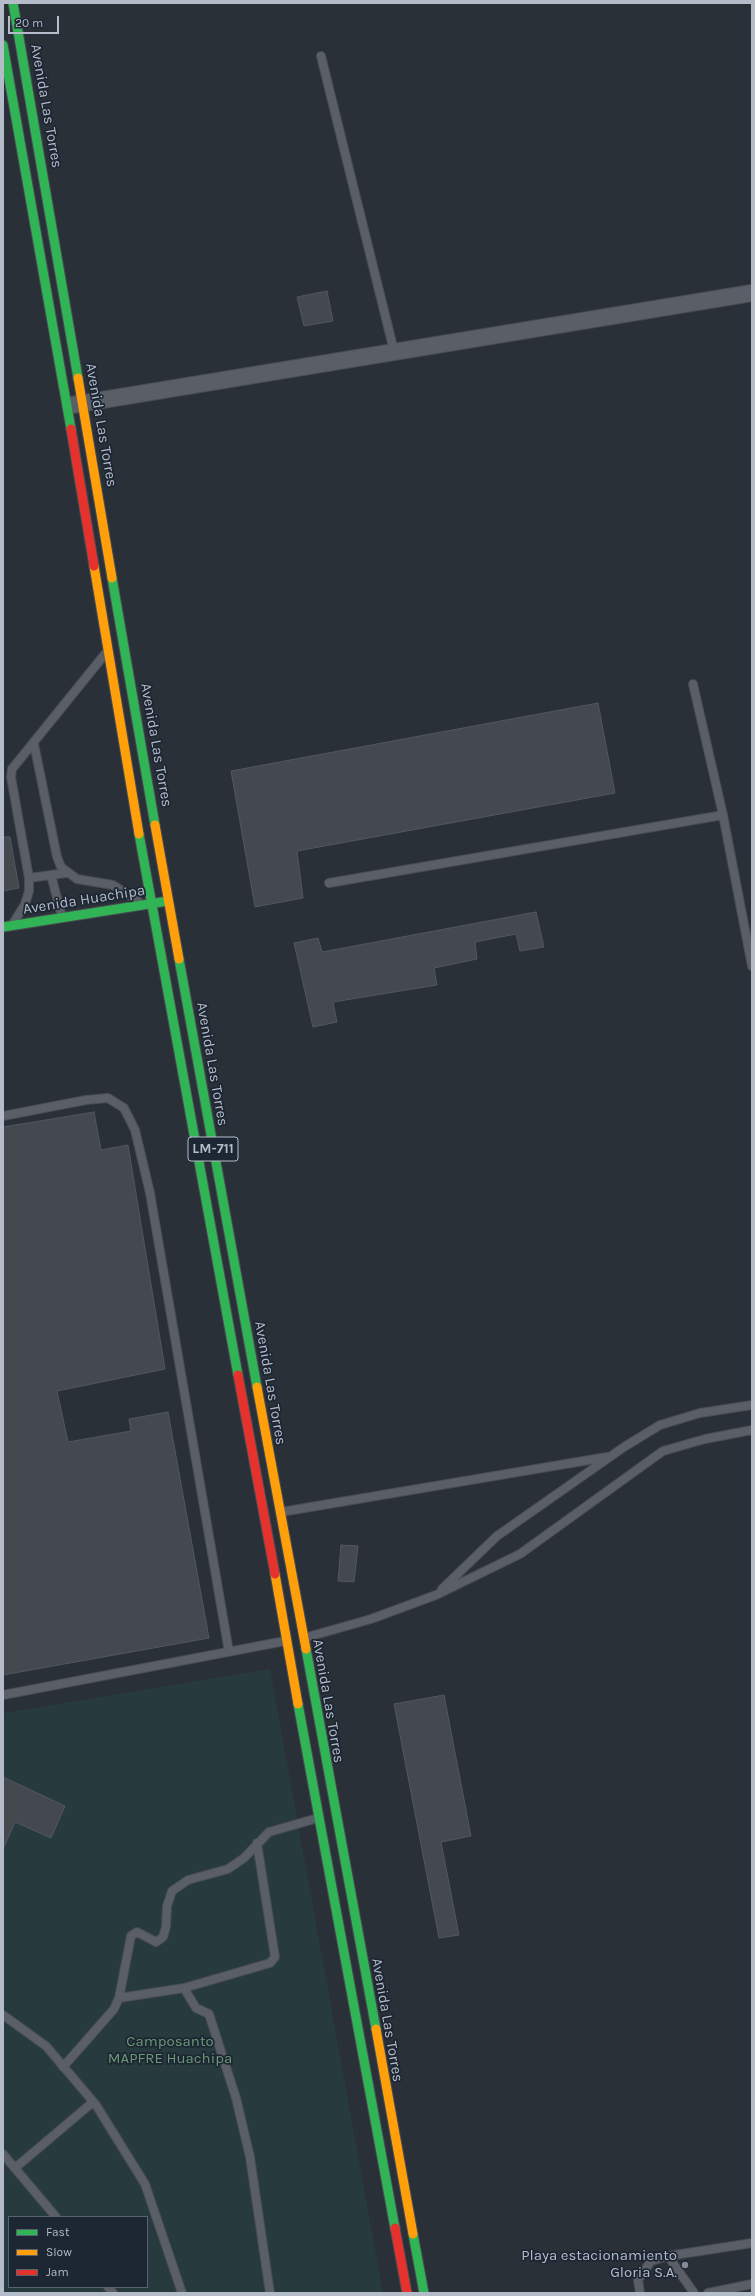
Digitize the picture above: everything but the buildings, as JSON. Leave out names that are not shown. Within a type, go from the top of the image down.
[{"type":"main road","name":"Avenida Las Torres","points":[[13,3],[168,901],[302,1638],[424,2293]]},
{"type":"main road","name":"Avenida Las Torres","points":[[3,45],[67,406],[108,650],[147,905],[407,2293]]},
{"type":"main road","name":"Avenida Huachipa","points":[[7,927],[168,901]]},
{"type":"street","points":[[67,406],[752,293]]},
{"type":"lane","points":[[321,56],[394,351]]},
{"type":"lane","points":[[7,927],[25,904],[29,891],[29,878],[11,777],[12,769],[34,744],[108,650]]},
{"type":"lane","points":[[693,684],[723,815],[752,966]]},
{"type":"lane","points":[[34,744],[57,857],[66,873],[77,879],[113,885],[147,905]]},
{"type":"lane","points":[[329,882],[723,815]]},
{"type":"lane","points":[[29,878],[66,873]]},
{"type":"lane","points":[[51,875],[62,918]]},
{"type":"lane","points":[[3,1116],[86,1100],[108,1098],[124,1108],[135,1130],[156,1224],[229,1652]]},
{"type":"lane","points":[[436,1596],[497,1536],[609,1457],[660,1425],[700,1413],[752,1405]]},
{"type":"lane","points":[[3,1695],[302,1638],[371,1619],[436,1596],[520,1554],[663,1451],[705,1439],[752,1430]]},
{"type":"lane","points":[[280,1513],[609,1457]]},
{"type":"lane","points":[[63,2067],[114,2009],[119,1998],[131,1936],[137,1932],[156,1942],[159,1941],[166,1927],[167,1906],[172,1891],[188,1880],[228,1869],[244,1858],[269,1832],[318,1818]]},
{"type":"lane","points":[[119,1998],[184,1988],[270,1963],[275,1957],[257,1843]]},
{"type":"lane","points":[[184,1988],[196,2008],[209,2014],[236,2098],[250,2157],[270,2293]]},
{"type":"lane","points":[[3,2015],[46,2046],[93,2102],[145,2184],[182,2293]]},
{"type":"lane","points":[[15,2168],[93,2102]]},
{"type":"lane","points":[[3,2154],[55,2216]]},
{"type":"lane","points":[[640,2293],[638,2280],[651,2261],[668,2256],[752,2243]]},
{"type":"lane","points":[[668,2256],[694,2293]]},
{"type":"lane","points":[[708,2293],[752,2284]]},
{"type":"green space","name":"Camposanto MAPFRE Huachipa","points":[[270,1669],[383,2293],[3,2293],[3,1713]]},
{"type":"traffic: fast","points":[[13,3],[78,378]]},
{"type":"traffic: fast","points":[[3,45],[71,429]]},
{"type":"traffic: fast","points":[[112,578],[155,825]]},
{"type":"traffic: fast","points":[[139,834],[238,1375]]},
{"type":"traffic: fast","points":[[3,927],[168,901]]},
{"type":"traffic: fast","points":[[179,959],[257,1387]]},
{"type":"traffic: fast","points":[[306,1649],[376,2029]]},
{"type":"traffic: fast","points":[[298,1704],[395,2228]]},
{"type":"traffic: fast","points":[[413,2234],[424,2293]]},
{"type":"traffic: slow","points":[[78,378],[112,578]]},
{"type":"traffic: slow","points":[[94,566],[139,834]]},
{"type":"traffic: slow","points":[[155,825],[179,959]]},
{"type":"traffic: slow","points":[[257,1387],[306,1649]]},
{"type":"traffic: slow","points":[[275,1574],[298,1704]]},
{"type":"traffic: slow","points":[[376,2029],[413,2234]]},
{"type":"traffic: jam","points":[[71,429],[94,566]]},
{"type":"traffic: jam","points":[[238,1375],[275,1574]]},
{"type":"traffic: jam","points":[[395,2228],[407,2293]]},
{"type":"place","name":"Playa estacionamiento Gloria S.A.","points":[[685,2265]]}]
